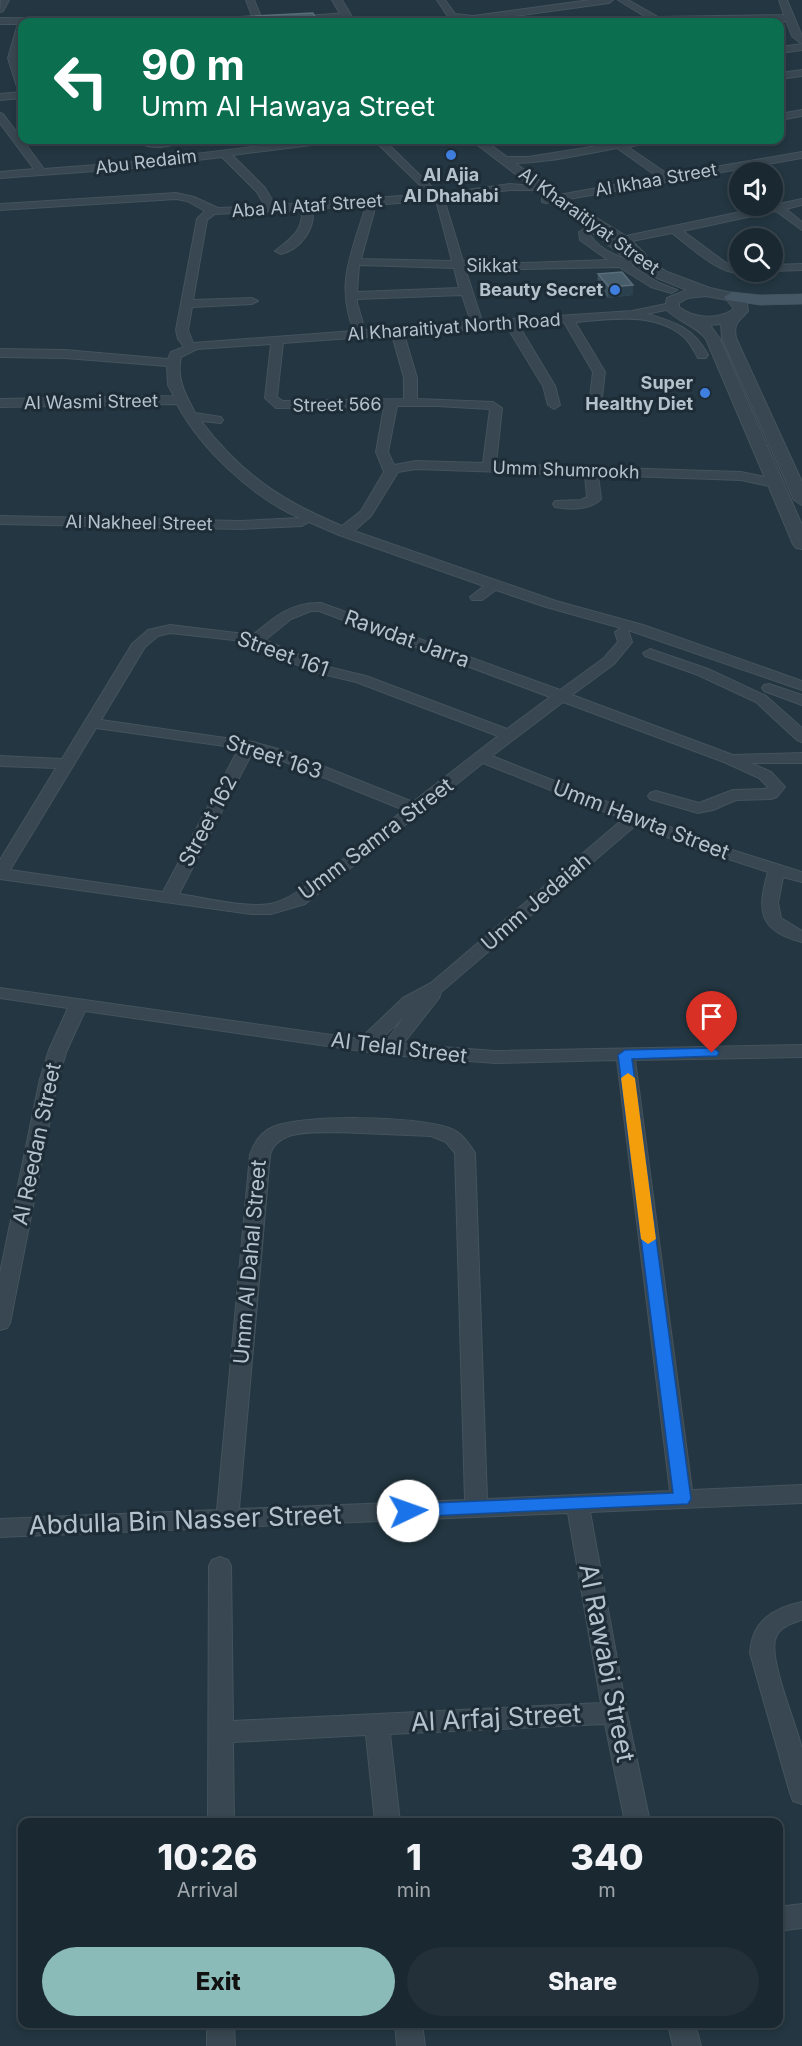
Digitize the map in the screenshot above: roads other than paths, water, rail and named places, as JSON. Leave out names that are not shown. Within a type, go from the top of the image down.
[{"type":"main road","points":[[732,297],[760,300],[802,299]]},
{"type":"main road","points":[[735,315],[802,305]]},
{"type":"street","points":[[0,9],[5,0]]},
{"type":"street","points":[[250,0],[265,18]]},
{"type":"street","points":[[337,0],[347,18]]},
{"type":"street","points":[[441,0],[450,15],[458,18]]},
{"type":"street","points":[[484,18],[609,0]]},
{"type":"street","points":[[622,0],[653,18]]},
{"type":"street","points":[[783,0],[795,34],[802,41]]},
{"type":"street","points":[[525,12],[535,18]]},
{"type":"street","points":[[686,18],[789,18]]},
{"type":"street","points":[[0,21],[18,23]]},
{"type":"street","points":[[784,49],[802,46]]},
{"type":"street","points":[[18,54],[14,62],[18,74]]},
{"type":"street","points":[[784,75],[802,73]]},
{"type":"street","points":[[0,97],[18,95]]},
{"type":"street","points":[[784,116],[802,113]]},
{"type":"street","points":[[0,116],[5,131],[41,172]]},
{"type":"street","points":[[149,144],[163,161]]},
{"type":"street","name":"Abu Redaim","points":[[0,175],[163,161],[277,144]]},
{"type":"street","points":[[383,144],[437,197],[445,210],[466,291],[478,326]]},
{"type":"street","name":"Al Kharaitiyat Street","points":[[474,144],[524,184],[573,212],[644,264],[671,279],[706,292]]},
{"type":"street","name":"Al Kharaitiyat Street","points":[[483,144],[510,163],[524,184]]},
{"type":"street","points":[[584,144],[592,149]]},
{"type":"street","points":[[510,163],[625,144]]},
{"type":"street","points":[[619,145],[666,178]]},
{"type":"street","points":[[224,153],[261,190],[272,209]]},
{"type":"street","name":"Al Ikhaa Street","points":[[550,199],[802,155]]},
{"type":"street","name":"Aba Al Ataf Street","points":[[0,207],[176,196],[197,200],[212,211],[272,209],[437,197],[524,184]]},
{"type":"street","name":"Al Kharaitiyat Street","points":[[550,199],[584,232],[709,332],[706,350],[735,392],[766,467],[802,544]]},
{"type":"street","points":[[361,334],[351,311],[349,296],[355,262],[369,212],[368,202]]},
{"type":"street","points":[[783,206],[802,202]]},
{"type":"street","points":[[281,251],[296,244],[309,217],[307,206]]},
{"type":"street","points":[[783,210],[802,227]]},
{"type":"street","points":[[174,362],[190,347],[182,334],[186,304],[202,219],[212,211]]},
{"type":"street","points":[[573,212],[594,220],[623,240],[642,256],[644,264]]},
{"type":"street","points":[[623,240],[736,216]]},
{"type":"street","points":[[674,229],[724,267],[729,268]]},
{"type":"street","name":"Sikkat","points":[[355,262],[460,266],[625,263]]},
{"type":"street","points":[[783,268],[802,267]]},
{"type":"street","points":[[349,296],[466,291]]},
{"type":"street","points":[[735,315],[713,320],[678,306],[690,293],[706,292],[732,297],[741,304],[742,309],[727,327],[727,334],[802,500]]},
{"type":"street","points":[[186,304],[252,301]]},
{"type":"street","name":"Al Kharaitiyat North Road","points":[[190,347],[568,320],[632,314],[678,306]]},
{"type":"street","points":[[632,314],[684,330],[706,350]]},
{"type":"street","points":[[568,320],[599,372],[595,406]]},
{"type":"street","points":[[511,323],[549,386],[554,405]]},
{"type":"street","points":[[397,332],[405,355],[413,393],[410,403]]},
{"type":"street","name":"Street 566","points":[[276,341],[271,398],[274,402],[288,406],[391,404]]},
{"type":"street","points":[[0,353],[80,355],[174,362],[187,369]]},
{"type":"street","points":[[174,362],[179,395],[190,416],[239,472],[273,498],[290,518],[431,559],[622,632],[653,649],[751,687],[802,700]]},
{"type":"street","name":"Al Wasmi Street","points":[[0,403],[179,395],[193,386]]},
{"type":"street","points":[[735,392],[749,394],[753,391]]},
{"type":"street","points":[[344,532],[366,513],[392,469],[382,452],[391,404],[485,404],[495,407],[489,467]]},
{"type":"street","points":[[742,408],[754,406],[760,408]]},
{"type":"street","points":[[190,416],[217,420]]},
{"type":"street","points":[[200,429],[196,434],[196,440],[228,476],[290,518],[410,562],[431,559]]},
{"type":"street","points":[[756,442],[776,441]]},
{"type":"street","points":[[239,472],[251,462]]},
{"type":"street","name":"Umm Shumrookh","points":[[392,469],[416,465],[741,476],[774,483]]},
{"type":"street","name":"Umm Shumrookh","points":[[741,476],[766,467]]},
{"type":"street","points":[[560,504],[583,504],[594,499],[591,471]]},
{"type":"street","name":"Al Nakheel Street","points":[[0,520],[240,525],[290,518]]},
{"type":"street","points":[[477,597],[494,585]]},
{"type":"street","points":[[551,604],[633,626],[802,686]]},
{"type":"street","name":"Rawdat Jarra","points":[[256,640],[291,612],[305,607],[321,608],[730,759],[765,775],[777,784],[777,790],[766,795],[733,795],[707,807],[698,808],[656,796]]},
{"type":"street","name":"Street 161","points":[[0,874],[139,644],[147,636],[161,630],[226,633],[256,640],[278,653],[319,669],[361,680],[509,735]]},
{"type":"street","name":"Umm Samra Street","points":[[0,874],[252,909],[272,909],[291,904],[306,895],[483,758],[509,735],[609,661],[625,642],[622,632]]},
{"type":"street","name":"Umm Samra Street","points":[[609,661],[639,648],[653,649]]},
{"type":"street","points":[[751,687],[802,737]]},
{"type":"street","name":"Street 163","points":[[91,723],[248,745],[279,754],[416,808]]},
{"type":"street","name":"Street 162","points":[[168,898],[248,745]]},
{"type":"street","name":"Umm Hawta Street","points":[[483,758],[711,848],[802,877]]},
{"type":"street","points":[[730,759],[802,758]]},
{"type":"street","points":[[0,761],[66,764]]},
{"type":"street","name":"Umm Jedaiah","points":[[390,1049],[437,987],[634,818]]},
{"type":"street","points":[[777,870],[768,902],[769,913],[778,925],[799,936]]},
{"type":"street","name":"Umm Jedaiah","points":[[364,1045],[409,1002],[437,987]]},
{"type":"street","name":"Al Telal Street","points":[[0,993],[390,1049],[485,1057],[802,1053]]},
{"type":"street","name":"Al Reedan Street","points":[[0,1323],[51,1072],[79,1004]]},
{"type":"street","points":[[625,1055],[682,1499]]},
{"type":"street","name":"Umm Al Dahal Street","points":[[226,1519],[261,1148],[271,1137],[297,1127],[434,1130],[454,1139],[465,1153],[476,1508]]},
{"type":"street","name":"Abdulla Bin Nasser Street","points":[[0,1528],[802,1494]]},
{"type":"street","name":"Al Rawabi Street","points":[[577,1503],[615,1713],[637,1818]]},
{"type":"street","points":[[220,1566],[221,1818]]},
{"type":"street","points":[[802,1611],[790,1613],[770,1624],[761,1643],[802,1793]]},
{"type":"street","name":"Al Arfaj Street","points":[[221,1732],[615,1713]]},
{"type":"street","points":[[377,1724],[387,1818]]},
{"type":"street","points":[[783,1918],[802,1916]]},
{"type":"street","points":[[221,2028],[221,2046]]},
{"type":"street","points":[[409,2028],[411,2046]]},
{"type":"street","points":[[683,2028],[687,2046]]},
{"type":"place","name":"Al Ajia Al Dhahabi","points":[[451,155]]},
{"type":"place","name":"Beauty Secret","points":[[615,290]]},
{"type":"place","name":"Super Healthy Diet","points":[[705,393]]}]
